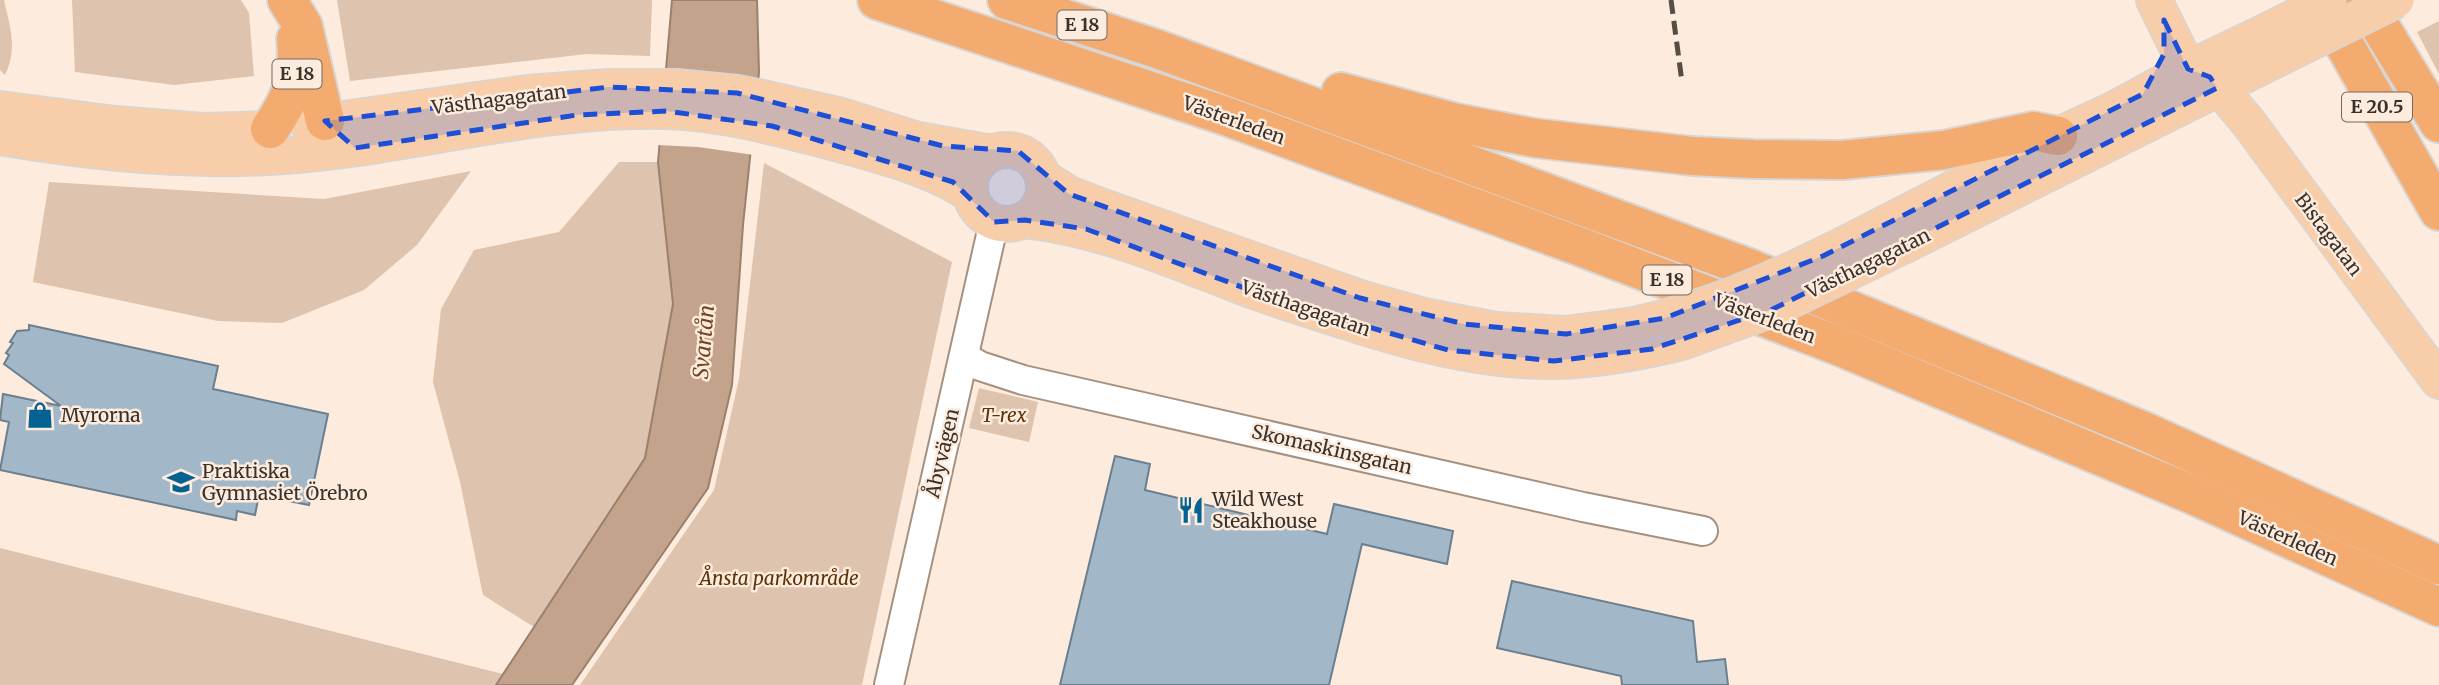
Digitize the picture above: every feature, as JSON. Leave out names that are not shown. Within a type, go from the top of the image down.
[{"type":"highway","name":"Västerleden","points":[[877,0],[1226,116],[1581,247],[1836,345],[2191,494],[2439,607]]},
{"type":"highway","name":"Västerleden","points":[[1007,0],[1157,49],[1749,268],[2146,432],[2439,565]]},
{"type":"highway","name":"E 20.5","points":[[2319,0],[2439,211]]},
{"type":"highway","name":"E 20.5","points":[[2364,0],[2439,123]]},
{"type":"highway","name":"E 18","points":[[270,129],[286,106],[296,75],[298,57],[291,6]]},
{"type":"highway","name":"E 18","points":[[291,6],[303,26],[317,133]]},
{"type":"highway","name":"E 18","points":[[1157,49],[1186,44],[1317,85],[1457,123],[1535,138],[1628,150],[1754,159],[1842,160],[1944,150],[2033,131],[2058,136]]},
{"type":"main road","name":"Västhagagatan","points":[[2217,88],[2329,0]]},
{"type":"main road","name":"Västhagagatan","points":[[1044,178],[1069,194],[1103,207],[1360,298],[1427,317],[1496,330],[1566,334],[1633,324],[1700,308],[1748,289],[1823,256],[2058,136],[2271,45],[2396,0]]},
{"type":"main road","points":[[2154,95],[2159,10]]},
{"type":"main road","name":"Bistagatan","points":[[2154,95],[2210,77],[2248,122],[2439,381]]},
{"type":"main road","name":"Västhagagatan","points":[[317,133],[355,148],[577,115],[642,99],[704,89],[962,188]]},
{"type":"main road","name":"Västhagagatan","points":[[0,137],[181,158],[281,157],[317,133],[527,93],[642,99]]},
{"type":"main road","name":"Västhagagatan","points":[[1010,221],[1086,229],[1282,302],[1447,350],[1512,359],[1565,360],[1621,355],[1682,342],[1773,309],[1905,245],[2154,95]]},
{"type":"main road","name":"Västhagagatan","points":[[0,109],[202,131],[270,129]]},
{"type":"main road","name":"Västhagagatan","points":[[772,113],[842,116],[918,140],[992,153]]},
{"type":"main road","points":[[1012,150],[1024,154],[1039,166],[1044,178],[1042,201],[1036,211],[1010,221],[980,212],[962,188],[971,181],[975,169],[992,153],[1012,150]]},
{"type":"street","name":"Västhagagatan","points":[[270,129],[317,133]]},
{"type":"street","name":"Åbyvägen","points":[[889,685],[964,358],[1010,221]]},
{"type":"street","name":"Skomaskinsgatan","points":[[964,358],[1023,380],[1583,507],[1703,531]]},
{"type":"highlighted area","points":[[2164,20],[2188,69],[2210,77],[2217,88],[1773,309],[1652,349],[1554,361],[1448,350],[1282,302],[1086,229],[1025,220],[994,222],[953,182],[772,126],[667,111],[577,115],[355,148],[325,121],[609,87],[737,93],[943,146],[1018,151],[1069,194],[1360,298],[1464,324],[1566,334],[1665,318],[1823,256],[2143,94],[2164,54]]},
{"type":"green space","points":[[0,0],[4,0],[12,38],[11,56],[5,75],[0,70]]},
{"type":"green space","points":[[72,0],[241,0],[249,13],[254,76],[174,85],[75,72]]},
{"type":"green space","points":[[337,0],[652,0],[650,56],[587,54],[350,81]]},
{"type":"green space","points":[[2439,21],[2439,74],[2417,32]]},
{"type":"green space","points":[[619,162],[658,162],[673,304],[645,458],[534,627],[483,595],[460,482],[433,382],[441,309],[474,250],[559,232]]},
{"type":"green space","name":"Ånsta parkområde","points":[[764,163],[952,262],[862,685],[580,685],[714,490],[739,379]]},
{"type":"green space","points":[[471,171],[417,245],[364,290],[282,323],[218,321],[33,282],[49,182],[324,199]]},
{"type":"green space","name":"T-rex","points":[[979,388],[1038,402],[1029,442],[969,428]]},
{"type":"green space","points":[[0,548],[503,674],[496,685],[0,685]]},
{"type":"water","name":"Svartån","points":[[672,0],[757,0],[759,72],[743,225],[732,385],[708,488],[572,685],[496,685],[645,458],[673,304],[658,162]]},
{"type":"pier","points":[[663,71],[762,81],[754,155],[698,147],[656,145]]},
{"type":"building","points":[[29,325],[218,366],[213,389],[328,414],[309,505],[259,495],[255,515],[237,511],[236,520],[0,470],[9,422],[0,420],[3,394],[61,406],[4,364],[9,355],[6,353],[13,343],[10,342],[17,331],[29,330]]},
{"type":"building","points":[[1115,456],[1150,464],[1145,490],[1327,534],[1334,504],[1453,531],[1447,564],[1362,544],[1329,685],[1060,685]]},
{"type":"building","points":[[1512,581],[1693,621],[1697,662],[1725,659],[1728,685],[1622,685],[1621,676],[1497,648]]},
{"type":"railway","points":[[1671,0],[1682,82]]},
{"type":"place","name":"Myrorna","points":[[40,415]]},
{"type":"place","name":"Praktiska Gymnasiet Örebro","points":[[181,482]]},
{"type":"place","name":"Wild West Steakhouse","points":[[1191,510]]}]
